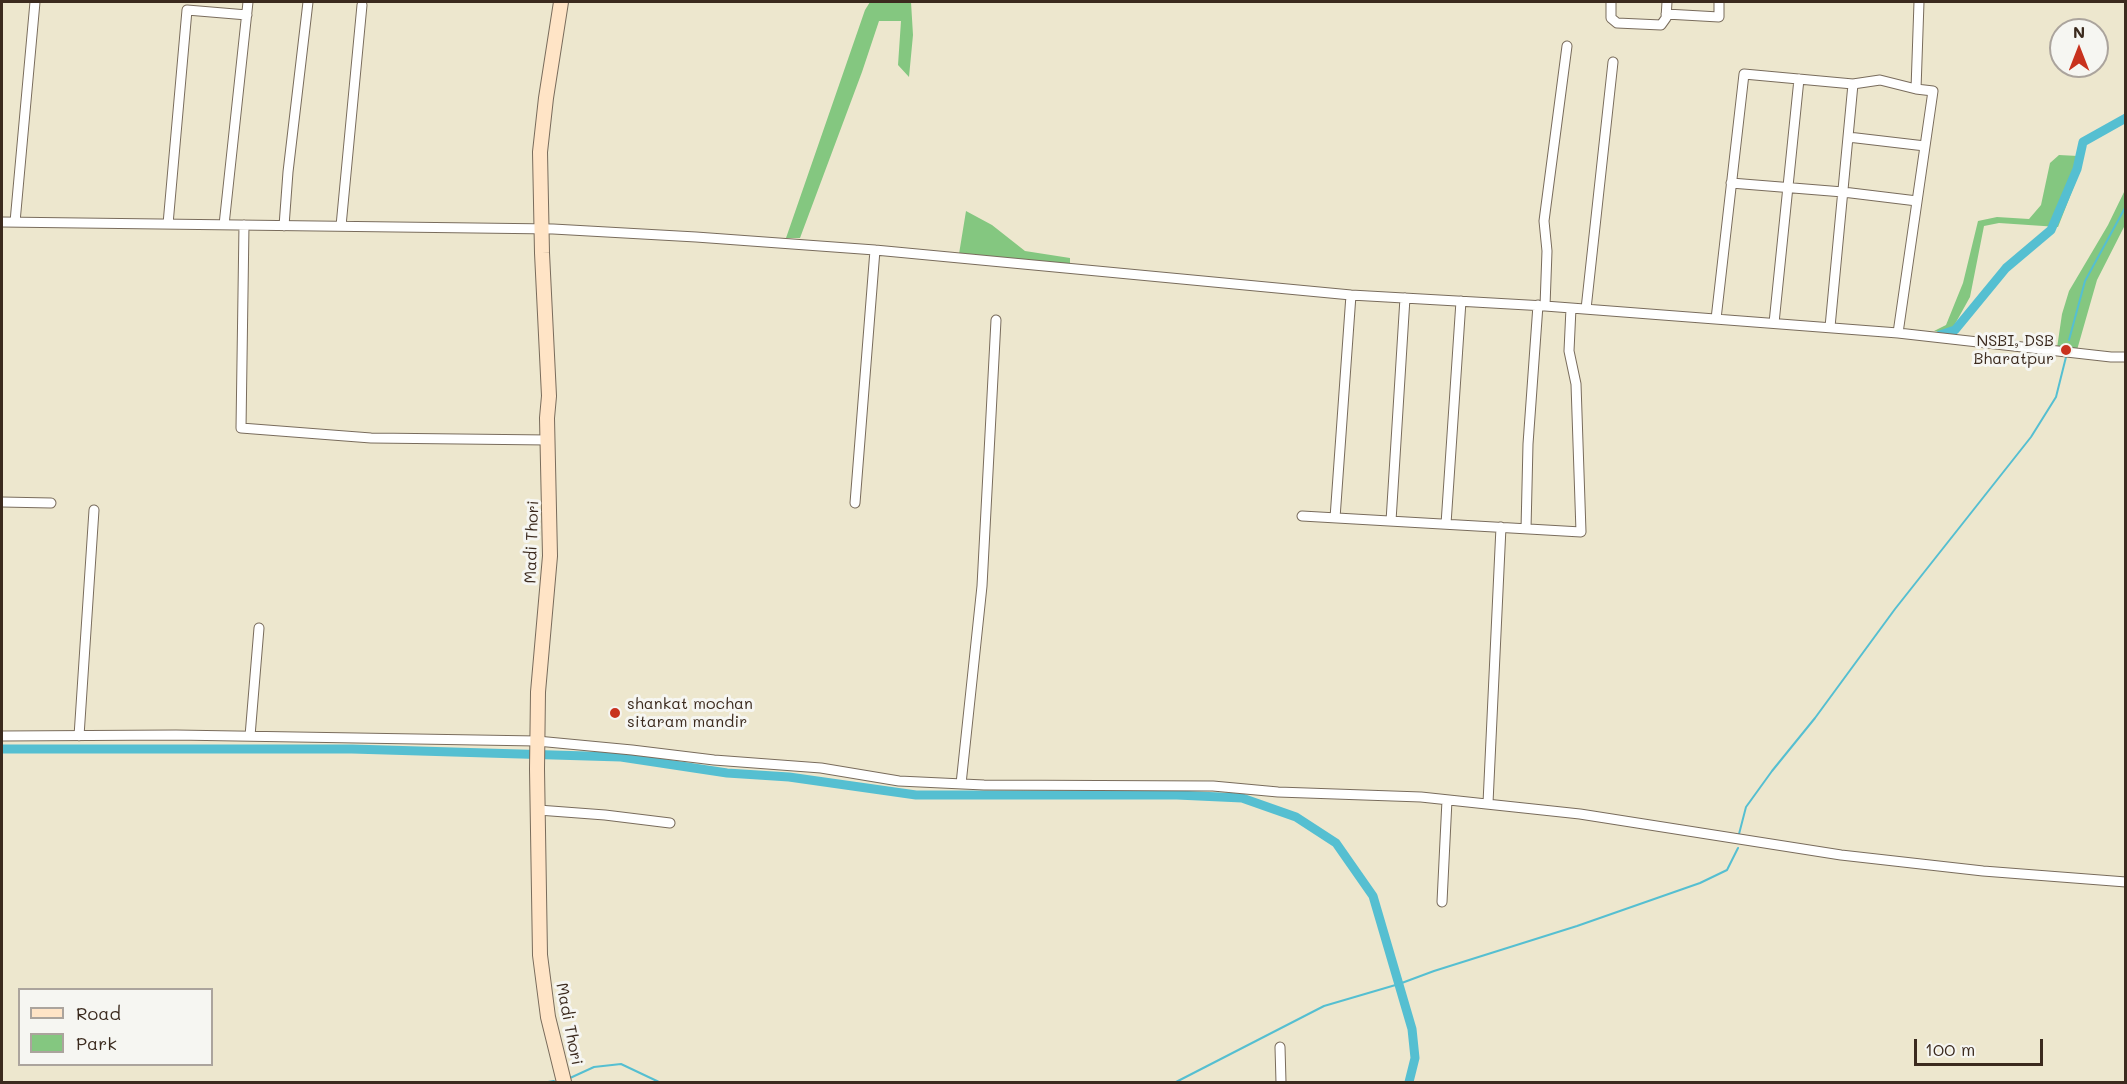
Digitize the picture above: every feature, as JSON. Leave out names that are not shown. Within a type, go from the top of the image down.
[{"type":"main road","name":"Madi Thori","points":[[561,2],[540,152],[549,396],[550,556],[538,692],[537,766],[540,955],[548,1017],[564,1083]]},
{"type":"street","points":[[15,222],[35,2]]},
{"type":"street","points":[[224,225],[248,2]]},
{"type":"street","points":[[284,226],[308,2]]},
{"type":"street","points":[[1611,2],[1611,18],[1617,23],[1661,25],[1665,22],[1667,2]]},
{"type":"street","points":[[1666,14],[1719,17],[1719,2]]},
{"type":"street","points":[[1916,89],[1919,2]]},
{"type":"street","points":[[341,226],[362,5]]},
{"type":"street","points":[[168,224],[187,10],[247,15]]},
{"type":"street","points":[[1526,529],[1528,444],[1547,252],[1544,221],[1567,46]]},
{"type":"street","points":[[1586,309],[1613,62]]},
{"type":"street","points":[[1716,319],[1744,74],[1853,84],[1880,80],[1933,91],[1898,333]]},
{"type":"street","points":[[1774,323],[1798,79]]},
{"type":"street","points":[[1830,327],[1853,84]]},
{"type":"street","points":[[1848,137],[1925,146]]},
{"type":"street","points":[[1731,183],[1843,192],[1917,201]]},
{"type":"street","points":[[2,222],[542,229],[696,237],[875,250],[1351,295],[1542,305],[1830,327],[2126,357]]},
{"type":"street","points":[[244,225],[242,428],[371,438],[548,440]]},
{"type":"street","points":[[855,503],[875,250]]},
{"type":"street","points":[[1335,518],[1351,295]]},
{"type":"street","points":[[1391,521],[1404,298]]},
{"type":"street","points":[[1446,524],[1461,301]]},
{"type":"street","points":[[1302,516],[1581,532],[1576,384],[1569,351],[1571,308]]},
{"type":"street","points":[[961,784],[982,586],[996,320]]},
{"type":"street","points":[[2,502],[51,503]]},
{"type":"street","points":[[79,736],[94,510]]},
{"type":"street","points":[[1488,803],[1500,527]]},
{"type":"street","points":[[250,736],[259,628]]},
{"type":"street","points":[[2,736],[250,736],[537,744],[632,750],[714,760],[821,768],[899,781],[961,784],[1214,786],[1278,792],[1447,800],[1589,816],[1841,855],[1983,871],[2126,882]]},
{"type":"street","points":[[1442,902],[1447,800]]},
{"type":"street","points":[[538,810],[670,823]]},
{"type":"street","points":[[1281,1047],[1281,1083]]},
{"type":"green space","points":[[870,2],[911,2],[913,35],[909,77],[898,65],[901,21],[879,21],[800,238],[786,238],[865,10]]},
{"type":"green space","points":[[2059,155],[2078,156],[2082,166],[2058,227],[1999,223],[1984,226],[1970,297],[1950,333],[1934,331],[1946,325],[1963,283],[1978,221],[1997,217],[2029,219],[2041,205],[2050,163]]},
{"type":"green space","points":[[2125,190],[2125,225],[2097,280],[2077,350],[2057,348],[2062,314],[2069,291],[2108,225]]},
{"type":"green space","points":[[966,211],[992,225],[1025,251],[1070,258],[1070,264],[959,254]]},
{"type":"waterway","points":[[1940,335],[1955,330],[2006,268],[2051,230],[2077,169],[2083,142],[2126,118]]},
{"type":"waterway","points":[[2069,340],[2085,281],[2126,206]]},
{"type":"waterway","points":[[1739,834],[1746,807],[1772,771],[1815,718],[1895,609],[2031,437],[2056,397],[2066,357]]},
{"type":"waterway","points":[[2,749],[352,749],[621,757],[727,773],[789,777],[916,795],[1177,795],[1242,798],[1296,817],[1336,843],[1373,896],[1412,1029],[1415,1058],[1409,1082]]},
{"type":"waterway","points":[[1176,1082],[1324,1006],[1577,926],[1700,883],[1727,870],[1738,848]]},
{"type":"waterway","points":[[570,1078],[594,1067],[621,1064],[659,1082]]},
{"type":"waterway","points":[[548,1082],[554,1081]]},
{"type":"place","name":"NSBI, DSB Bharatpur","points":[[2066,350]]},
{"type":"place","name":"shankat mochan sitaram mandir","points":[[615,713]]}]
